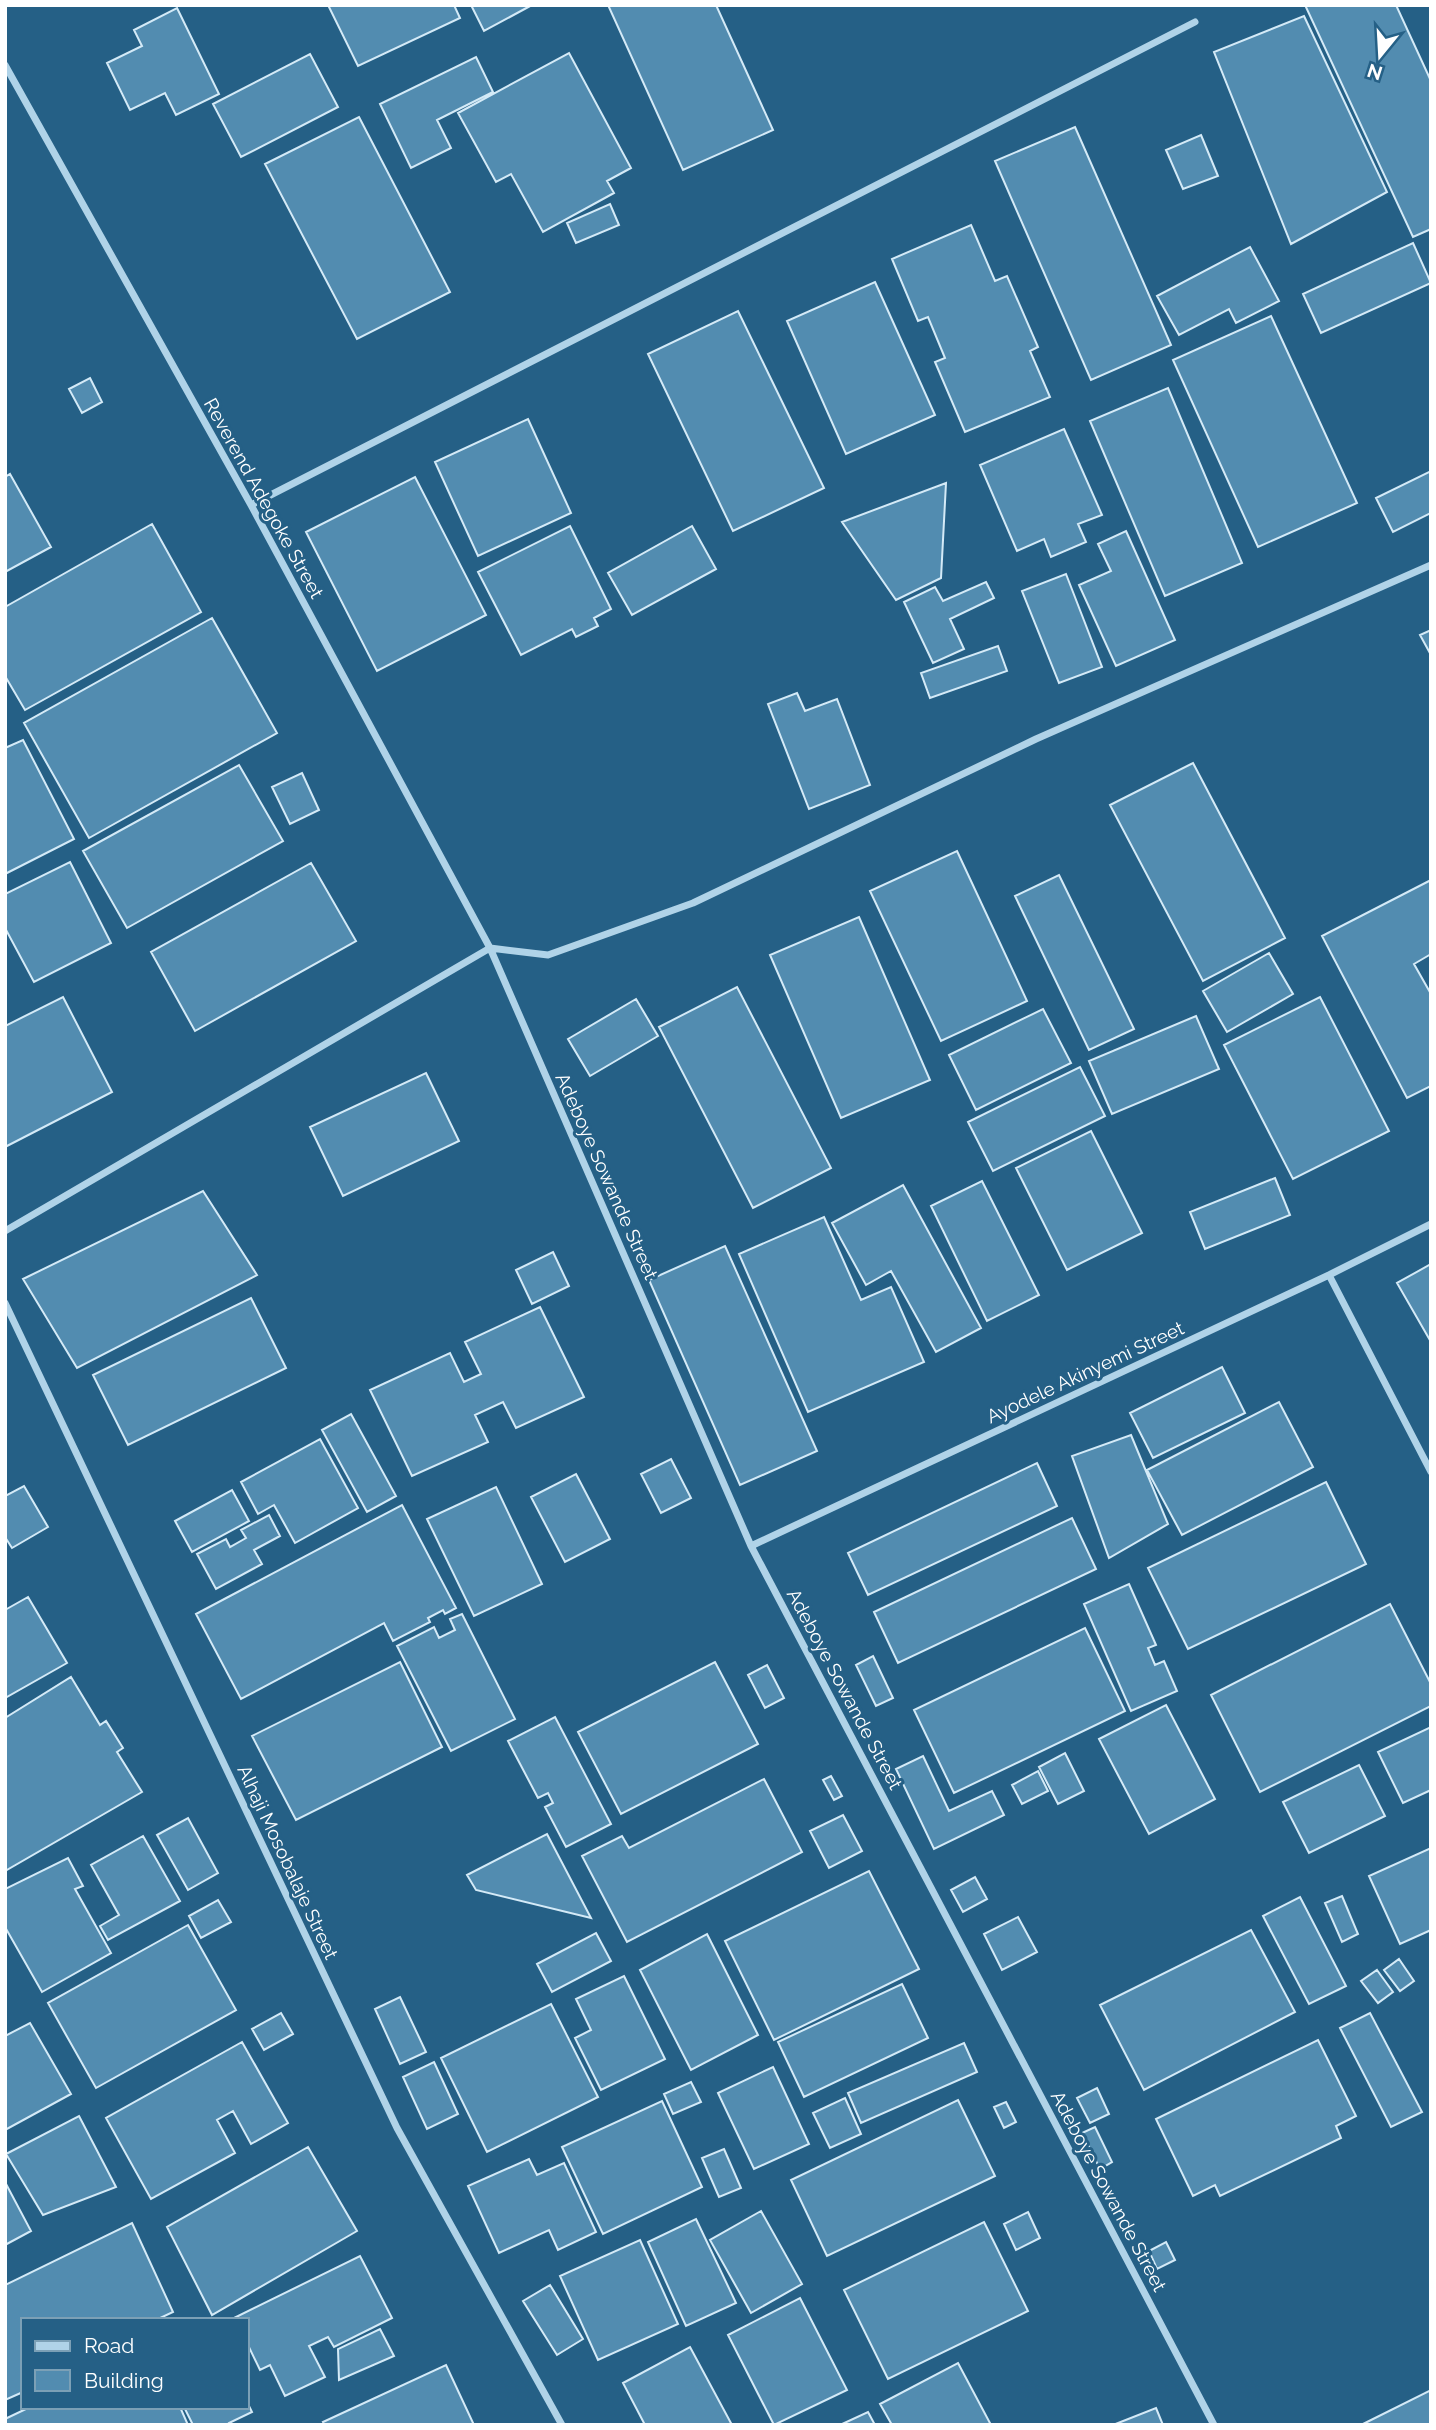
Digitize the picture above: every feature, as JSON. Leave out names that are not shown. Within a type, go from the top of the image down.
[{"type":"street","points":[[251,505],[1195,22]]},
{"type":"street","name":"Reverend Adegoke Street","points":[[5,65],[251,505],[491,948]]},
{"type":"street","points":[[5,1231],[491,948],[548,955],[692,903],[1036,739],[1431,565]]},
{"type":"street","name":"Adeboye Sowande Street","points":[[491,948],[751,1546],[1214,2425]]},
{"type":"street","name":"Ayodele Akinyemi Street","points":[[751,1546],[1329,1275],[1431,1224]]},
{"type":"street","points":[[1329,1275],[1431,1472]]},
{"type":"street","name":"Alhaji Mosobalaje Street","points":[[5,1303],[397,2128],[562,2425]]},
{"type":"building","points":[[328,5],[454,5],[460,18],[358,66]]},
{"type":"building","points":[[471,5],[532,5],[484,31]]},
{"type":"building","points":[[608,5],[716,5],[773,130],[683,170]]},
{"type":"building","points":[[1305,5],[1396,5],[1431,81],[1431,229],[1413,237]]},
{"type":"building","points":[[177,8],[219,94],[176,115],[165,93],[130,110],[107,63],[142,46],[134,30]]},
{"type":"building","points":[[1304,16],[1387,192],[1291,244],[1214,52]]},
{"type":"building","points":[[569,53],[631,168],[607,181],[614,193],[543,232],[511,174],[496,182],[458,113]]},
{"type":"building","points":[[310,54],[338,107],[241,157],[213,104]]},
{"type":"building","points":[[476,57],[493,92],[437,120],[451,148],[411,168],[380,104]]},
{"type":"building","points":[[359,117],[450,292],[357,339],[265,164]]},
{"type":"building","points":[[1075,127],[1171,345],[1091,380],[995,161]]},
{"type":"building","points":[[1201,135],[1218,176],[1183,189],[1166,150]]},
{"type":"building","points":[[610,204],[619,225],[576,243],[567,223]]},
{"type":"building","points":[[971,225],[995,281],[1007,276],[1038,347],[1030,351],[1050,397],[965,432],[935,362],[945,358],[928,317],[918,321],[892,259]]},
{"type":"building","points":[[1413,243],[1431,283],[1321,333],[1303,294]]},
{"type":"building","points":[[1250,247],[1279,301],[1236,323],[1229,309],[1179,335],[1157,296]]},
{"type":"building","points":[[875,282],[935,415],[846,454],[787,321]]},
{"type":"building","points":[[738,311],[824,488],[733,531],[648,354]]},
{"type":"building","points":[[1271,316],[1357,503],[1258,547],[1173,360]]},
{"type":"building","points":[[90,378],[102,402],[82,413],[69,389]]},
{"type":"building","points":[[1168,388],[1242,563],[1165,596],[1090,421]]},
{"type":"building","points":[[528,419],[571,513],[478,556],[435,462]]},
{"type":"building","points":[[1064,429],[1102,515],[1078,524],[1086,542],[1051,557],[1044,539],[1017,551],[980,465]]},
{"type":"building","points":[[1431,471],[1431,513],[1393,532],[1376,498]]},
{"type":"building","points":[[10,474],[51,547],[5,572],[5,477]]},
{"type":"building","points":[[415,477],[486,615],[377,671],[306,532]]},
{"type":"building","points":[[946,483],[941,578],[896,600],[842,522]]},
{"type":"building","points":[[152,524],[201,612],[25,710],[5,676],[5,607]]},
{"type":"building","points":[[570,526],[611,609],[594,618],[598,626],[576,637],[572,629],[521,655],[478,572]]},
{"type":"building","points":[[692,526],[716,569],[632,615],[608,573]]},
{"type":"building","points":[[1126,531],[1175,640],[1116,666],[1079,585],[1111,571],[1098,544]]},
{"type":"building","points":[[1066,574],[1102,667],[1059,683],[1022,591]]},
{"type":"building","points":[[986,582],[994,598],[950,619],[964,649],[933,663],[904,602],[935,587],[943,601]]},
{"type":"building","points":[[212,618],[277,733],[89,838],[24,723]]},
{"type":"building","points":[[1431,630],[1431,655],[1420,635]]},
{"type":"building","points":[[998,646],[1007,671],[930,698],[921,673]]},
{"type":"building","points":[[797,693],[805,711],[837,699],[870,785],[809,809],[768,704]]},
{"type":"building","points":[[23,740],[74,839],[5,874],[5,748]]},
{"type":"building","points":[[1193,763],[1285,938],[1203,981],[1110,805]]},
{"type":"building","points":[[239,765],[283,841],[127,928],[83,851]]},
{"type":"building","points":[[302,773],[319,810],[290,824],[272,787]]},
{"type":"building","points":[[957,851],[1027,1001],[941,1041],[870,891]]},
{"type":"building","points":[[70,862],[111,943],[34,982],[5,928],[5,894]]},
{"type":"building","points":[[311,863],[356,941],[195,1031],[151,952]]},
{"type":"building","points":[[1059,875],[1134,1029],[1089,1050],[1015,896]]},
{"type":"building","points":[[1431,880],[1431,954],[1414,964],[1431,994],[1431,1086],[1407,1098],[1322,936]]},
{"type":"building","points":[[859,917],[930,1080],[841,1118],[770,955]]},
{"type":"building","points":[[1269,953],[1293,994],[1227,1032],[1203,991]]},
{"type":"building","points":[[737,987],[831,1168],[753,1208],[659,1027]]},
{"type":"building","points":[[63,997],[112,1092],[5,1147],[5,1026]]},
{"type":"building","points":[[1320,997],[1389,1131],[1293,1179],[1224,1045]]},
{"type":"building","points":[[636,999],[658,1036],[590,1076],[568,1039]]},
{"type":"building","points":[[1043,1009],[1071,1063],[976,1110],[949,1055]]},
{"type":"building","points":[[1196,1016],[1219,1069],[1112,1114],[1089,1061]]},
{"type":"building","points":[[1080,1067],[1105,1116],[993,1171],[968,1122]]},
{"type":"building","points":[[426,1073],[459,1141],[343,1196],[310,1127]]},
{"type":"building","points":[[1091,1131],[1142,1233],[1067,1270],[1016,1168]]},
{"type":"building","points":[[1275,1178],[1290,1215],[1205,1249],[1190,1212]]},
{"type":"building","points":[[982,1181],[1039,1295],[987,1321],[931,1206]]},
{"type":"building","points":[[903,1185],[981,1328],[936,1352],[891,1271],[866,1285],[832,1223]]},
{"type":"building","points":[[203,1191],[257,1275],[77,1368],[23,1279]]},
{"type":"building","points":[[824,1217],[861,1300],[891,1287],[924,1362],[808,1412],[739,1254]]},
{"type":"building","points":[[725,1246],[817,1451],[740,1485],[649,1280]]},
{"type":"building","points":[[553,1252],[569,1286],[532,1304],[516,1270]]},
{"type":"building","points":[[1431,1264],[1431,1342],[1397,1283]]},
{"type":"building","points":[[251,1298],[286,1368],[128,1445],[93,1375]]},
{"type":"building","points":[[540,1307],[584,1397],[516,1428],[503,1402],[475,1415],[488,1442],[412,1476],[370,1390],[450,1353],[464,1382],[481,1374],[465,1342]]},
{"type":"building","points":[[1222,1367],[1245,1413],[1153,1458],[1130,1413]]},
{"type":"building","points":[[1279,1402],[1313,1467],[1182,1535],[1147,1470]]},
{"type":"building","points":[[351,1414],[396,1496],[367,1512],[322,1430]]},
{"type":"building","points":[[1131,1435],[1168,1524],[1109,1558],[1072,1456]]},
{"type":"building","points":[[320,1439],[358,1508],[295,1543],[274,1505],[258,1514],[241,1482]]},
{"type":"building","points":[[671,1459],[691,1498],[661,1513],[641,1474]]},
{"type":"building","points":[[1037,1463],[1057,1506],[868,1595],[848,1553]]},
{"type":"building","points":[[576,1474],[610,1539],[565,1562],[531,1497]]},
{"type":"building","points":[[1326,1482],[1366,1564],[1188,1649],[1148,1568]]},
{"type":"building","points":[[24,1486],[48,1527],[12,1548],[5,1537],[5,1496]]},
{"type":"building","points":[[496,1487],[542,1584],[474,1616],[427,1519]]},
{"type":"building","points":[[232,1490],[249,1521],[192,1552],[175,1521]]},
{"type":"building","points":[[402,1505],[456,1608],[445,1614],[443,1610],[428,1618],[430,1622],[393,1641],[384,1623],[241,1699],[196,1614]]},
{"type":"building","points":[[269,1515],[280,1536],[254,1550],[262,1564],[216,1589],[197,1554],[226,1539],[230,1547],[246,1538],[241,1530]]},
{"type":"building","points":[[1072,1518],[1096,1569],[898,1663],[874,1612]]},
{"type":"building","points":[[1129,1584],[1156,1645],[1148,1648],[1155,1665],[1164,1661],[1177,1691],[1131,1711],[1084,1604]]},
{"type":"building","points":[[28,1597],[67,1663],[5,1698],[5,1610]]},
{"type":"building","points":[[1390,1604],[1431,1684],[1431,1706],[1260,1792],[1211,1695]]},
{"type":"building","points":[[462,1614],[515,1719],[451,1751],[397,1646],[434,1627],[439,1638],[455,1630],[450,1619]]},
{"type":"building","points":[[1085,1628],[1125,1711],[954,1793],[914,1710]]},
{"type":"building","points":[[873,1656],[893,1698],[876,1706],[856,1665]]},
{"type":"building","points":[[400,1662],[442,1747],[296,1820],[252,1736]]},
{"type":"building","points":[[715,1662],[758,1744],[621,1814],[578,1732]]},
{"type":"building","points":[[767,1665],[784,1698],[765,1708],[748,1675]]},
{"type":"building","points":[[71,1677],[100,1725],[106,1721],[123,1748],[117,1752],[142,1792],[5,1871],[5,1718]]},
{"type":"building","points":[[1166,1705],[1215,1799],[1149,1834],[1099,1739]]},
{"type":"building","points":[[555,1717],[611,1824],[566,1847],[545,1807],[553,1803],[548,1793],[538,1798],[508,1741]]},
{"type":"building","points":[[1431,1727],[1431,1790],[1403,1803],[1378,1752]]},
{"type":"building","points":[[1065,1753],[1084,1791],[1058,1804],[1039,1767]]},
{"type":"building","points":[[923,1756],[949,1811],[992,1791],[1004,1815],[934,1849],[896,1769]]},
{"type":"building","points":[[1359,1765],[1385,1816],[1309,1853],[1283,1802]]},
{"type":"building","points":[[1038,1771],[1048,1791],[1022,1804],[1012,1785]]},
{"type":"building","points":[[831,1776],[842,1796],[834,1800],[823,1780]]},
{"type":"building","points":[[764,1779],[802,1852],[627,1942],[582,1856],[622,1836],[629,1848]]},
{"type":"building","points":[[843,1815],[862,1851],[829,1868],[810,1831]]},
{"type":"building","points":[[188,1818],[218,1873],[188,1890],[157,1835]]},
{"type":"building","points":[[547,1834],[591,1918],[476,1890],[467,1875]]},
{"type":"building","points":[[143,1836],[180,1901],[108,1940],[100,1926],[119,1915],[91,1865]]},
{"type":"building","points":[[1431,1848],[1431,1930],[1400,1944],[1369,1876]]},
{"type":"building","points":[[68,1858],[83,1886],[75,1889],[111,1953],[42,1992],[5,1927],[5,1889]]},
{"type":"building","points":[[869,1871],[919,1969],[774,2040],[725,1941]]},
{"type":"building","points":[[975,1877],[987,1899],[963,1912],[951,1890]]},
{"type":"building","points":[[1342,1896],[1358,1934],[1342,1942],[1325,1903]]},
{"type":"building","points":[[1300,1897],[1346,1986],[1309,2004],[1263,1916]]},
{"type":"building","points":[[218,1900],[231,1922],[201,1938],[189,1916]]},
{"type":"building","points":[[1018,1917],[1037,1952],[1002,1970],[984,1934]]},
{"type":"building","points":[[188,1925],[236,2010],[96,2088],[48,2003]]},
{"type":"building","points":[[1251,1930],[1295,2012],[1144,2090],[1100,2005]]},
{"type":"building","points":[[596,1933],[611,1961],[552,1992],[537,1964]]},
{"type":"building","points":[[707,1934],[758,2035],[691,2070],[640,1970]]},
{"type":"building","points":[[1399,1959],[1414,1981],[1400,1991],[1384,1970]]},
{"type":"building","points":[[1377,1970],[1393,1992],[1378,2003],[1361,1981]]},
{"type":"building","points":[[624,1976],[665,2059],[601,2090],[575,2038],[591,2030],[576,1999]]},
{"type":"building","points":[[902,1984],[928,2038],[804,2097],[778,2042]]},
{"type":"building","points":[[400,1997],[426,2052],[400,2064],[375,2009]]},
{"type":"building","points":[[551,2004],[598,2097],[487,2152],[441,2058]]},
{"type":"building","points":[[281,2013],[293,2034],[264,2050],[252,2029]]},
{"type":"building","points":[[1370,2013],[1422,2112],[1391,2127],[1340,2028]]},
{"type":"building","points":[[30,2023],[71,2094],[5,2130],[5,2036]]},
{"type":"building","points":[[1318,2040],[1356,2116],[1336,2126],[1341,2138],[1220,2196],[1215,2185],[1193,2196],[1156,2119]]},
{"type":"building","points":[[242,2042],[288,2123],[251,2144],[233,2111],[217,2120],[235,2153],[151,2199],[106,2118]]},
{"type":"building","points":[[964,2043],[977,2072],[861,2123],[848,2093]]},
{"type":"building","points":[[434,2062],[458,2114],[427,2129],[403,2077]]},
{"type":"building","points":[[773,2067],[809,2144],[754,2169],[718,2093]]},
{"type":"building","points":[[691,2082],[701,2102],[673,2114],[664,2094]]},
{"type":"building","points":[[1097,2088],[1109,2114],[1090,2123],[1077,2098]]},
{"type":"building","points":[[845,2098],[861,2134],[830,2148],[813,2113]]},
{"type":"building","points":[[958,2100],[995,2176],[827,2256],[791,2180]]},
{"type":"building","points":[[662,2101],[702,2187],[603,2234],[562,2147]]},
{"type":"building","points":[[1006,2102],[1016,2122],[1004,2128],[994,2107]]},
{"type":"building","points":[[79,2116],[116,2187],[43,2215],[6,2154]]},
{"type":"building","points":[[1095,2127],[1112,2162],[1100,2169],[1082,2133]]},
{"type":"building","points":[[308,2147],[357,2231],[212,2315],[167,2227]]},
{"type":"building","points":[[724,2149],[741,2188],[719,2197],[702,2158]]},
{"type":"building","points":[[529,2159],[537,2175],[564,2163],[596,2232],[558,2250],[549,2230],[499,2253],[468,2186]]},
{"type":"building","points":[[5,2182],[31,2231],[5,2245]]},
{"type":"building","points":[[761,2211],[802,2284],[751,2313],[710,2240]]},
{"type":"building","points":[[1028,2212],[1040,2238],[1016,2250],[1004,2224]]},
{"type":"building","points":[[696,2219],[736,2303],[686,2326],[648,2242]]},
{"type":"building","points":[[984,2222],[1028,2311],[888,2379],[844,2290]]},
{"type":"building","points":[[132,2223],[173,2312],[160,2318],[21,2318],[21,2393],[5,2400],[5,2285]]},
{"type":"building","points":[[640,2240],[678,2324],[598,2360],[560,2276]]},
{"type":"building","points":[[1166,2242],[1175,2260],[1157,2269],[1149,2251]]},
{"type":"building","points":[[360,2256],[392,2318],[334,2347],[328,2337],[309,2346],[325,2377],[285,2396],[270,2365],[260,2370],[248,2345],[248,2318],[234,2318]]},
{"type":"building","points":[[550,2285],[583,2339],[557,2355],[523,2301]]},
{"type":"building","points":[[800,2298],[847,2390],[774,2425],[728,2335]]},
{"type":"building","points":[[380,2329],[394,2356],[339,2380],[338,2349]]},
{"type":"building","points":[[690,2347],[732,2425],[645,2425],[623,2383]]},
{"type":"building","points":[[958,2363],[991,2425],[892,2425],[880,2404]]},
{"type":"building","points":[[446,2365],[474,2425],[325,2425],[323,2422]]},
{"type":"building","points":[[1431,2390],[1431,2425],[1361,2425]]},
{"type":"building","points":[[248,2404],[252,2412],[229,2423],[230,2425],[193,2425],[185,2409],[248,2409]]},
{"type":"building","points":[[1156,2408],[1163,2425],[1113,2425]]},
{"type":"building","points":[[26,2409],[181,2409],[188,2425],[5,2425],[5,2419]]},
{"type":"building","points":[[868,2412],[875,2425],[840,2425]]}]
